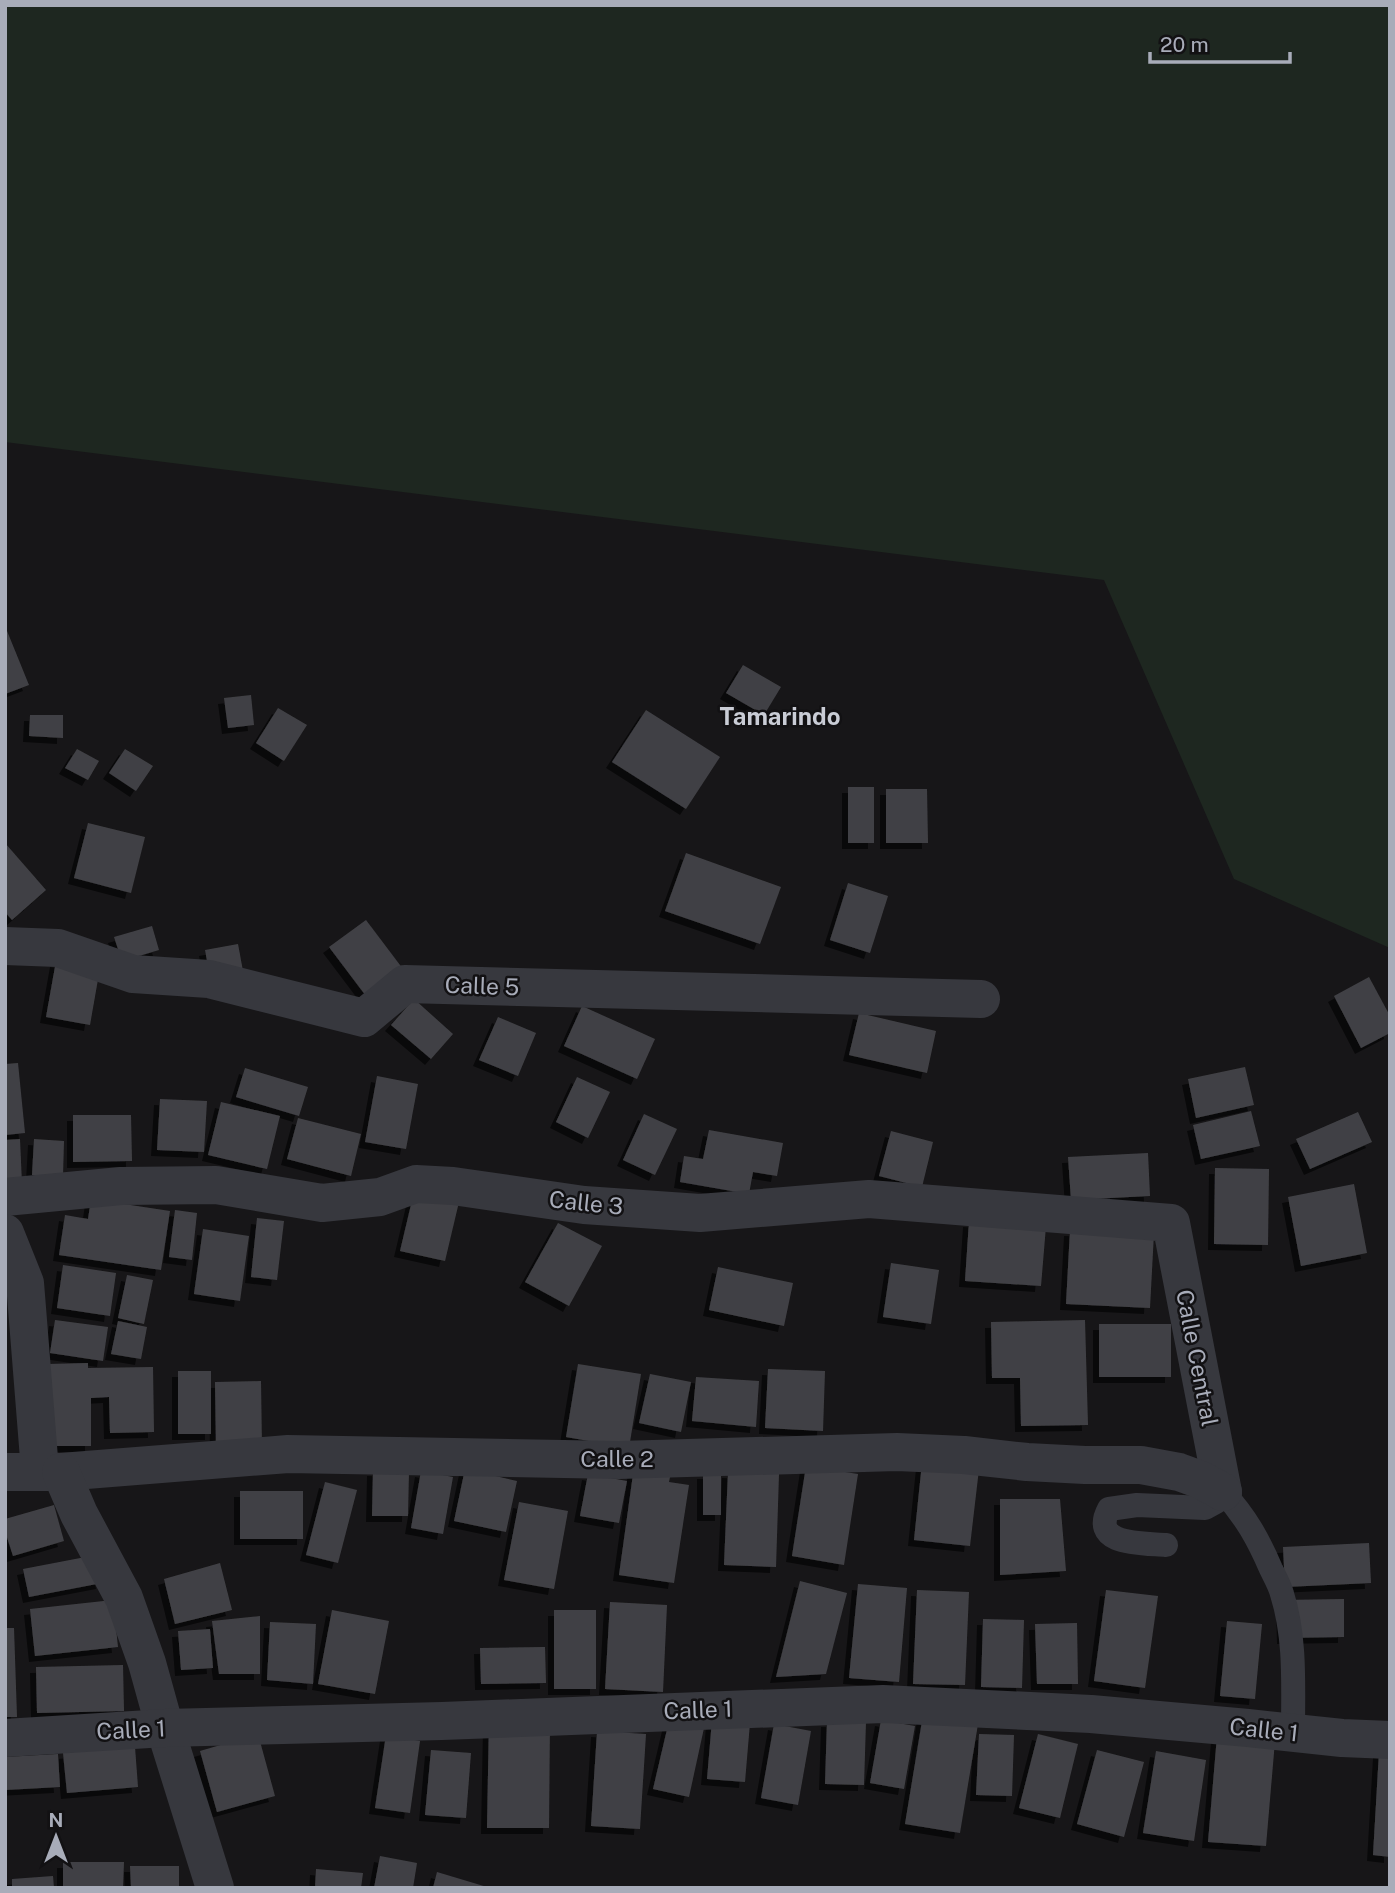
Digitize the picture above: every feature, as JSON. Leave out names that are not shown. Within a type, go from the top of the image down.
[{"type":"street","name":"Calle 5","points":[[5,946],[58,948],[133,974],[209,979],[364,1018],[405,984],[981,999]]},
{"type":"street","name":"Calle 3","points":[[5,1197],[121,1186],[216,1185],[322,1203],[380,1197],[416,1184],[453,1186],[584,1205],[700,1213],[869,1199],[1171,1223]]},
{"type":"street","name":"Calle Central","points":[[1171,1223],[1223,1492]]},
{"type":"street","points":[[5,1233],[25,1283],[36,1471],[79,1514],[124,1598],[147,1663],[215,1888]]},
{"type":"street","name":"Calle 2","points":[[36,1471],[288,1454],[619,1460],[897,1452],[964,1455],[1039,1463],[1141,1465],[1179,1472],[1223,1492]]},
{"type":"street","name":"Calle 1","points":[[5,1738],[165,1728],[442,1721],[883,1704],[1091,1714],[1390,1741]]},
{"type":"lane","points":[[1166,1545],[1114,1539],[1106,1530],[1104,1519],[1109,1509],[1137,1505],[1205,1508],[1216,1502],[1223,1492],[1240,1510],[1254,1532],[1282,1593],[1289,1628],[1293,1674],[1293,1733]]},
{"type":"shaded area","points":[[5,5],[1390,5],[1390,948],[1234,879],[1104,580],[5,442]]},
{"type":"building","points":[[5,626],[29,685],[5,694]]},
{"type":"building","points":[[743,665],[781,687],[764,715],[726,693]]},
{"type":"building","points":[[251,695],[254,725],[228,728],[224,698]]},
{"type":"building","points":[[278,708],[307,725],[284,761],[256,743]]},
{"type":"building","points":[[646,710],[720,757],[686,809],[612,762]]},
{"type":"building","points":[[30,715],[63,715],[63,738],[29,736]]},
{"type":"building","points":[[77,749],[99,761],[88,780],[65,768]]},
{"type":"building","points":[[125,749],[153,766],[136,791],[109,773]]},
{"type":"building","points":[[848,787],[874,787],[874,843],[848,843]]},
{"type":"building","points":[[886,789],[927,789],[928,843],[886,843]]},
{"type":"building","points":[[88,823],[145,837],[131,893],[74,878]]},
{"type":"building","points":[[5,843],[46,890],[12,920],[5,912]]},
{"type":"building","points":[[686,853],[781,887],[760,944],[665,911]]},
{"type":"building","points":[[848,883],[888,896],[870,953],[830,940]]},
{"type":"building","points":[[366,920],[403,969],[366,996],[329,947]]},
{"type":"building","points":[[152,926],[159,950],[122,961],[114,937]]},
{"type":"building","points":[[238,944],[243,971],[210,977],[205,950]]},
{"type":"building","points":[[56,961],[100,968],[90,1025],[46,1017]]},
{"type":"building","points":[[1369,977],[1390,1016],[1390,1033],[1361,1048],[1334,996]]},
{"type":"building","points":[[414,999],[453,1034],[431,1059],[391,1025]]},
{"type":"building","points":[[582,1006],[655,1039],[637,1079],[564,1046]]},
{"type":"building","points":[[859,1013],[936,1031],[927,1073],[849,1055]]},
{"type":"building","points":[[498,1017],[536,1033],[518,1076],[479,1060]]},
{"type":"building","points":[[18,1063],[25,1133],[5,1135],[5,1064]]},
{"type":"building","points":[[1245,1067],[1254,1105],[1196,1118],[1188,1079]]},
{"type":"building","points":[[245,1068],[308,1087],[299,1116],[236,1097]]},
{"type":"building","points":[[377,1076],[418,1084],[406,1149],[365,1142]]},
{"type":"building","points":[[577,1077],[610,1092],[588,1138],[556,1122]]},
{"type":"building","points":[[160,1099],[207,1101],[204,1152],[157,1150]]},
{"type":"building","points":[[221,1102],[280,1116],[267,1169],[208,1155]]},
{"type":"building","points":[[1251,1111],[1260,1146],[1201,1159],[1193,1125]]},
{"type":"building","points":[[1358,1112],[1372,1142],[1310,1169],[1296,1139]]},
{"type":"building","points":[[644,1114],[677,1129],[655,1175],[623,1160]]},
{"type":"building","points":[[73,1115],[131,1115],[132,1161],[73,1162]]},
{"type":"building","points":[[298,1118],[361,1134],[351,1176],[287,1159]]},
{"type":"building","points":[[709,1130],[783,1143],[777,1176],[753,1172],[749,1194],[680,1182],[684,1156],[703,1159]]},
{"type":"building","points":[[891,1131],[933,1142],[922,1187],[879,1176]]},
{"type":"building","points":[[20,1139],[22,1184],[5,1185],[5,1140]]},
{"type":"building","points":[[34,1139],[64,1141],[63,1176],[32,1175]]},
{"type":"building","points":[[1148,1153],[1150,1196],[1071,1200],[1068,1157]]},
{"type":"building","points":[[1215,1168],[1269,1169],[1268,1245],[1214,1244]]},
{"type":"building","points":[[1354,1184],[1367,1253],[1301,1266],[1288,1197]]},
{"type":"building","points":[[414,1192],[459,1202],[445,1261],[400,1251]]},
{"type":"building","points":[[91,1199],[170,1211],[161,1270],[59,1255],[65,1215],[88,1219]]},
{"type":"building","points":[[175,1210],[197,1213],[192,1260],[169,1257]]},
{"type":"building","points":[[257,1218],[284,1221],[277,1280],[251,1277]]},
{"type":"building","points":[[969,1221],[1046,1226],[1041,1286],[965,1281]]},
{"type":"building","points":[[558,1223],[602,1246],[569,1306],[525,1282]]},
{"type":"building","points":[[203,1229],[249,1236],[240,1301],[194,1294]]},
{"type":"building","points":[[1070,1230],[1154,1233],[1150,1308],[1066,1304]]},
{"type":"building","points":[[891,1263],[939,1270],[931,1324],[883,1317]]},
{"type":"building","points":[[63,1265],[116,1273],[110,1316],[57,1308]]},
{"type":"building","points":[[718,1267],[793,1283],[784,1326],[709,1310]]},
{"type":"building","points":[[127,1275],[153,1280],[144,1324],[118,1318]]},
{"type":"building","points":[[55,1320],[108,1327],[103,1361],[50,1353]]},
{"type":"building","points":[[1085,1320],[1088,1425],[1021,1426],[1020,1378],[992,1378],[991,1322]]},
{"type":"building","points":[[118,1321],[147,1327],[141,1359],[111,1354]]},
{"type":"building","points":[[1099,1324],[1171,1324],[1171,1377],[1099,1377]]},
{"type":"building","points":[[88,1363],[88,1368],[153,1367],[154,1432],[110,1433],[109,1397],[91,1398],[91,1446],[49,1446],[47,1364]]},
{"type":"building","points":[[578,1364],[641,1374],[629,1448],[566,1437]]},
{"type":"building","points":[[768,1369],[825,1371],[823,1431],[765,1428]]},
{"type":"building","points":[[178,1371],[211,1371],[211,1434],[178,1434]]},
{"type":"building","points":[[650,1374],[691,1382],[681,1432],[639,1423]]},
{"type":"building","points":[[696,1377],[759,1381],[756,1427],[692,1421]]},
{"type":"building","points":[[261,1381],[262,1448],[216,1448],[215,1382]]},
{"type":"building","points":[[922,1463],[979,1469],[970,1546],[914,1540]]},
{"type":"building","points":[[806,1466],[858,1474],[844,1565],[792,1556]]},
{"type":"building","points":[[634,1467],[671,1472],[669,1482],[689,1485],[674,1583],[619,1575]]},
{"type":"building","points":[[465,1469],[517,1481],[506,1532],[454,1521]]},
{"type":"building","points":[[373,1470],[409,1471],[408,1516],[372,1516]]},
{"type":"building","points":[[421,1471],[453,1477],[443,1534],[411,1528]]},
{"type":"building","points":[[728,1472],[779,1474],[776,1567],[724,1565]]},
{"type":"building","points":[[703,1473],[721,1473],[721,1515],[703,1515]]},
{"type":"building","points":[[588,1474],[627,1481],[619,1523],[580,1516]]},
{"type":"building","points":[[325,1482],[357,1490],[338,1563],[306,1555]]},
{"type":"building","points":[[240,1491],[303,1491],[303,1539],[240,1539]]},
{"type":"building","points":[[1000,1499],[1060,1499],[1066,1571],[1000,1575]]},
{"type":"building","points":[[519,1502],[568,1511],[554,1589],[504,1580]]},
{"type":"building","points":[[54,1505],[64,1541],[13,1556],[5,1531],[5,1519]]},
{"type":"building","points":[[1369,1543],[1371,1583],[1285,1587],[1283,1547]]},
{"type":"building","points":[[96,1555],[102,1583],[29,1597],[23,1569]]},
{"type":"building","points":[[220,1563],[232,1610],[175,1624],[164,1579]]},
{"type":"building","points":[[800,1581],[847,1593],[826,1674],[776,1677]]},
{"type":"building","points":[[858,1584],[907,1588],[899,1682],[849,1678]]},
{"type":"building","points":[[917,1590],[969,1592],[965,1685],[913,1684]]},
{"type":"building","points":[[1106,1590],[1158,1596],[1145,1688],[1094,1681]]},
{"type":"building","points":[[1344,1599],[1344,1637],[1283,1638],[1282,1600]]},
{"type":"building","points":[[113,1600],[118,1647],[35,1656],[30,1609]]},
{"type":"building","points":[[610,1602],[667,1605],[663,1692],[605,1689]]},
{"type":"building","points":[[332,1610],[389,1621],[375,1694],[318,1684]]},
{"type":"building","points":[[554,1610],[596,1610],[596,1689],[554,1689]]},
{"type":"building","points":[[260,1616],[260,1674],[219,1674],[212,1621]]},
{"type":"building","points":[[983,1619],[1024,1620],[1022,1688],[981,1687]]},
{"type":"building","points":[[1227,1621],[1262,1624],[1255,1699],[1220,1696]]},
{"type":"building","points":[[270,1622],[316,1624],[313,1684],[267,1680]]},
{"type":"building","points":[[1077,1623],[1078,1684],[1037,1684],[1035,1624]]},
{"type":"building","points":[[5,1628],[14,1628],[17,1717],[5,1717]]},
{"type":"building","points":[[210,1629],[213,1668],[181,1670],[178,1631]]},
{"type":"building","points":[[545,1647],[546,1683],[481,1684],[480,1648]]},
{"type":"building","points":[[123,1665],[124,1711],[37,1713],[36,1667]]},
{"type":"building","points":[[923,1715],[978,1724],[960,1833],[905,1824]]},
{"type":"building","points":[[489,1720],[550,1721],[549,1828],[487,1828]]},
{"type":"building","points":[[712,1720],[750,1723],[745,1782],[707,1779]]},
{"type":"building","points":[[881,1720],[915,1726],[904,1789],[870,1783]]},
{"type":"building","points":[[669,1721],[704,1728],[689,1797],[653,1789]]},
{"type":"building","points":[[827,1721],[866,1722],[864,1785],[825,1784]]},
{"type":"building","points":[[774,1724],[811,1731],[798,1805],[761,1798]]},
{"type":"building","points":[[597,1731],[646,1734],[640,1829],[591,1826]]},
{"type":"building","points":[[258,1734],[275,1796],[217,1812],[200,1751]]},
{"type":"building","points":[[979,1734],[1014,1735],[1012,1796],[976,1795]]},
{"type":"building","points":[[1038,1734],[1078,1744],[1060,1818],[1019,1808]]},
{"type":"building","points":[[386,1735],[420,1741],[410,1813],[375,1808]]},
{"type":"building","points":[[1217,1736],[1275,1741],[1266,1846],[1208,1842]]},
{"type":"building","points":[[135,1747],[138,1787],[67,1793],[63,1753]]},
{"type":"building","points":[[431,1750],[471,1753],[466,1818],[425,1815]]},
{"type":"building","points":[[1097,1750],[1144,1762],[1124,1837],[1077,1824]]},
{"type":"building","points":[[1156,1751],[1206,1760],[1194,1841],[1143,1833]]},
{"type":"building","points":[[1379,1752],[1390,1753],[1390,1857],[1373,1855]]},
{"type":"building","points":[[58,1754],[60,1787],[5,1790],[5,1757]]},
{"type":"building","points":[[380,1856],[417,1863],[413,1888],[374,1888]]},
{"type":"building","points":[[63,1862],[124,1862],[123,1888],[63,1888]]},
{"type":"building","points":[[130,1866],[179,1866],[179,1888],[131,1888]]},
{"type":"building","points":[[316,1869],[363,1873],[361,1888],[315,1888]]},
{"type":"building","points":[[437,1872],[487,1887],[487,1888],[433,1888]]},
{"type":"building","points":[[53,1876],[54,1888],[12,1888],[12,1879]]},
{"type":"district","name":"Tamarindo","points":[[780,717]]}]
